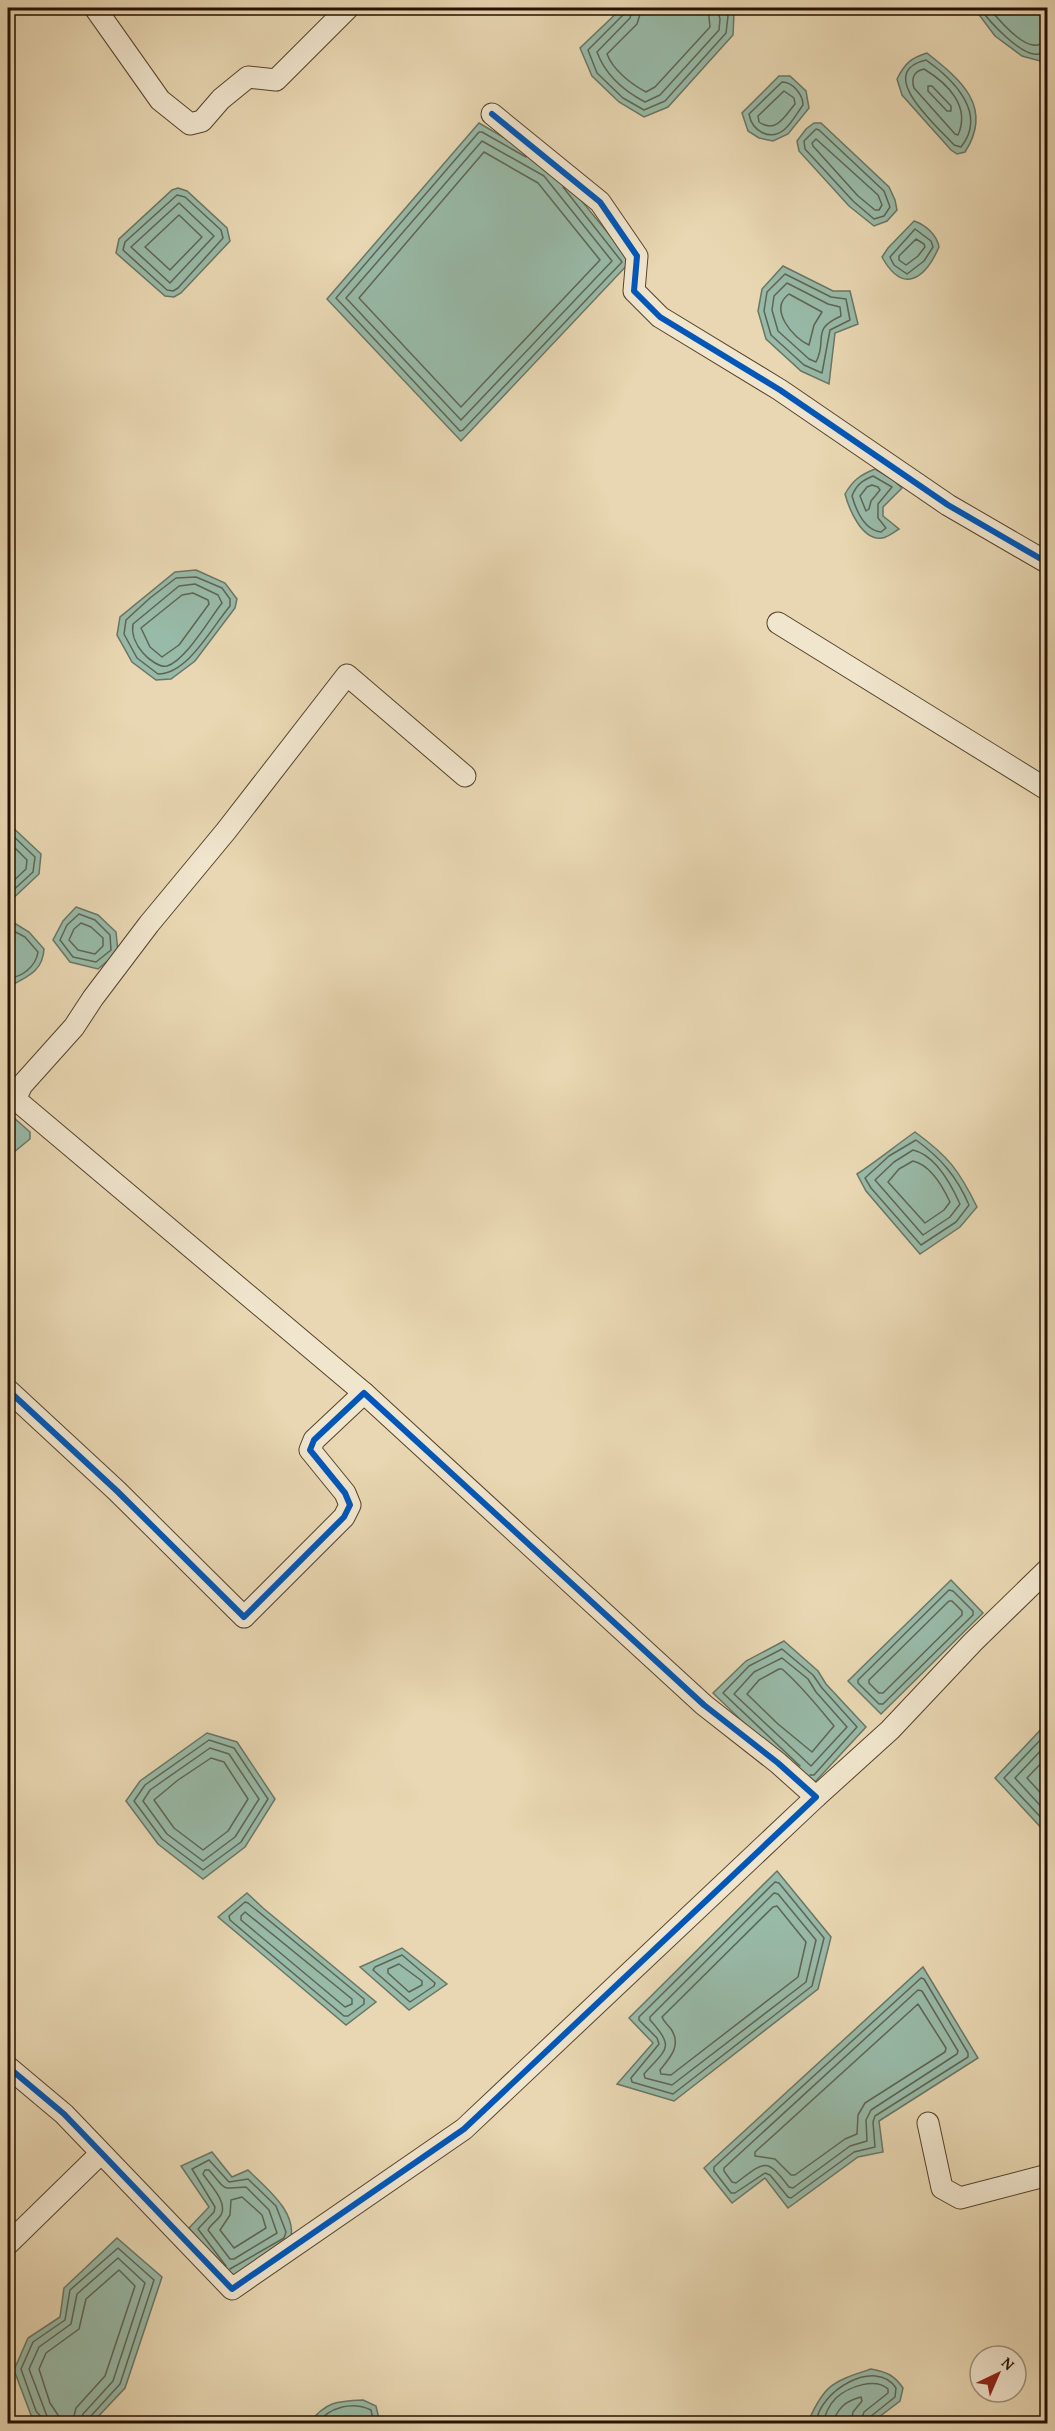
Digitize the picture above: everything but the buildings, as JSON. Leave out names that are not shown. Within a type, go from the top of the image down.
[{"type":"street","points":[[94,8],[160,100],[190,124],[202,121],[221,99],[248,77],[276,80],[348,8]]},
{"type":"street","points":[[492,114],[600,202],[637,256],[634,291],[660,317],[780,390],[948,505],[1047,563]]},
{"type":"street","points":[[778,623],[1047,790]]},
{"type":"street","points":[[465,776],[347,675],[226,831],[149,924],[93,998],[74,1028],[10,1097],[364,1394],[704,1705],[760,1748],[816,1797]]},
{"type":"street","points":[[8,1392],[117,1491],[244,1617],[344,1517],[350,1505],[345,1492],[310,1450],[314,1440],[364,1394]]},
{"type":"street","points":[[8,2067],[64,2114],[231,2289],[464,2128],[890,1730],[973,1642],[1047,1569]]},
{"type":"street","points":[[928,2123],[942,2188],[960,2198],[1047,2175]]},
{"type":"street","points":[[8,2244],[96,2158]]},
{"type":"water","points":[[622,8],[729,8],[734,13],[733,35],[668,107],[644,117],[619,102],[592,76],[580,48]]},
{"type":"water","points":[[974,8],[1047,8],[1047,55],[1040,61],[1022,56],[995,36]]},
{"type":"water","points":[[927,53],[962,84],[975,108],[976,121],[973,136],[965,152],[957,154],[951,150],[902,95],[897,79],[900,73],[909,62]]},
{"type":"water","points":[[779,76],[790,76],[806,91],[809,108],[788,134],[773,141],[759,138],[748,131],[742,113]]},
{"type":"water","points":[[479,123],[553,166],[631,261],[461,441],[327,299]]},
{"type":"water","points":[[814,123],[821,123],[889,187],[897,210],[887,221],[874,226],[849,206],[799,151],[797,141]]},
{"type":"water","points":[[178,188],[187,191],[227,228],[230,241],[181,293],[174,297],[165,296],[116,253],[119,239],[172,190]]},
{"type":"water","points":[[914,221],[930,231],[939,247],[920,274],[906,279],[890,269],[882,257]]},
{"type":"water","points":[[783,266],[833,291],[850,291],[858,324],[835,333],[829,384],[801,371],[766,339],[758,311],[762,289]]},
{"type":"water","points":[[875,469],[902,488],[883,507],[883,516],[899,529],[882,538],[875,538],[863,529],[853,515],[845,494],[857,478]]},
{"type":"water","points":[[196,570],[225,583],[237,599],[235,608],[195,661],[171,679],[156,680],[132,662],[117,635],[120,617],[175,572]]},
{"type":"water","points":[[8,823],[41,854],[39,874],[8,903]]},
{"type":"water","points":[[76,907],[98,915],[116,932],[118,952],[98,969],[70,962],[53,940],[63,921]]},
{"type":"water","points":[[11,921],[29,932],[44,949],[41,962],[34,972],[12,985],[8,981],[8,923]]},
{"type":"water","points":[[13,1117],[30,1132],[30,1139],[8,1157],[8,1118]]},
{"type":"water","points":[[915,1132],[952,1165],[977,1207],[960,1227],[920,1254],[866,1191],[857,1174]]},
{"type":"water","points":[[951,1580],[983,1613],[881,1714],[848,1681]]},
{"type":"water","points":[[784,1641],[818,1671],[826,1684],[866,1727],[815,1782],[803,1780],[713,1693],[746,1661]]},
{"type":"water","points":[[1047,1723],[1047,1834],[995,1778]]},
{"type":"water","points":[[207,1733],[237,1742],[275,1799],[245,1847],[203,1879],[158,1844],[126,1801],[140,1781]]},
{"type":"water","points":[[777,1871],[831,1937],[818,1989],[674,2101],[617,2084],[653,2043],[629,2018]]},
{"type":"water","points":[[247,1893],[376,2002],[346,2025],[218,1917]]},
{"type":"water","points":[[402,1948],[447,1984],[409,2010],[360,1967]]},
{"type":"water","points":[[923,1967],[978,2058],[879,2121],[883,2152],[858,2157],[788,2208],[765,2178],[732,2203],[704,2168]]},
{"type":"water","points":[[212,2152],[232,2177],[248,2170],[279,2202],[290,2221],[292,2231],[290,2241],[229,2278],[189,2228],[209,2207],[181,2166]]},
{"type":"water","points":[[117,2238],[162,2277],[125,2388],[92,2423],[39,2423],[31,2415],[14,2370],[28,2338],[60,2317],[64,2288]]},
{"type":"water","points":[[871,2369],[886,2373],[896,2380],[903,2388],[900,2401],[871,2423],[811,2423],[809,2420],[820,2398],[832,2385]]},
{"type":"water","points":[[363,2400],[376,2406],[380,2423],[309,2423],[332,2404]]},
{"type":"cycle path","points":[[492,114],[600,202],[637,256],[634,291],[660,317],[780,390],[948,505],[1048,563]]},
{"type":"cycle path","points":[[8,1393],[9,1391],[117,1491],[244,1617],[344,1517],[350,1505],[345,1493],[310,1450],[314,1440],[364,1393],[704,1705],[778,1763],[816,1797],[464,2129],[232,2289],[64,2114],[8,2067]]}]
